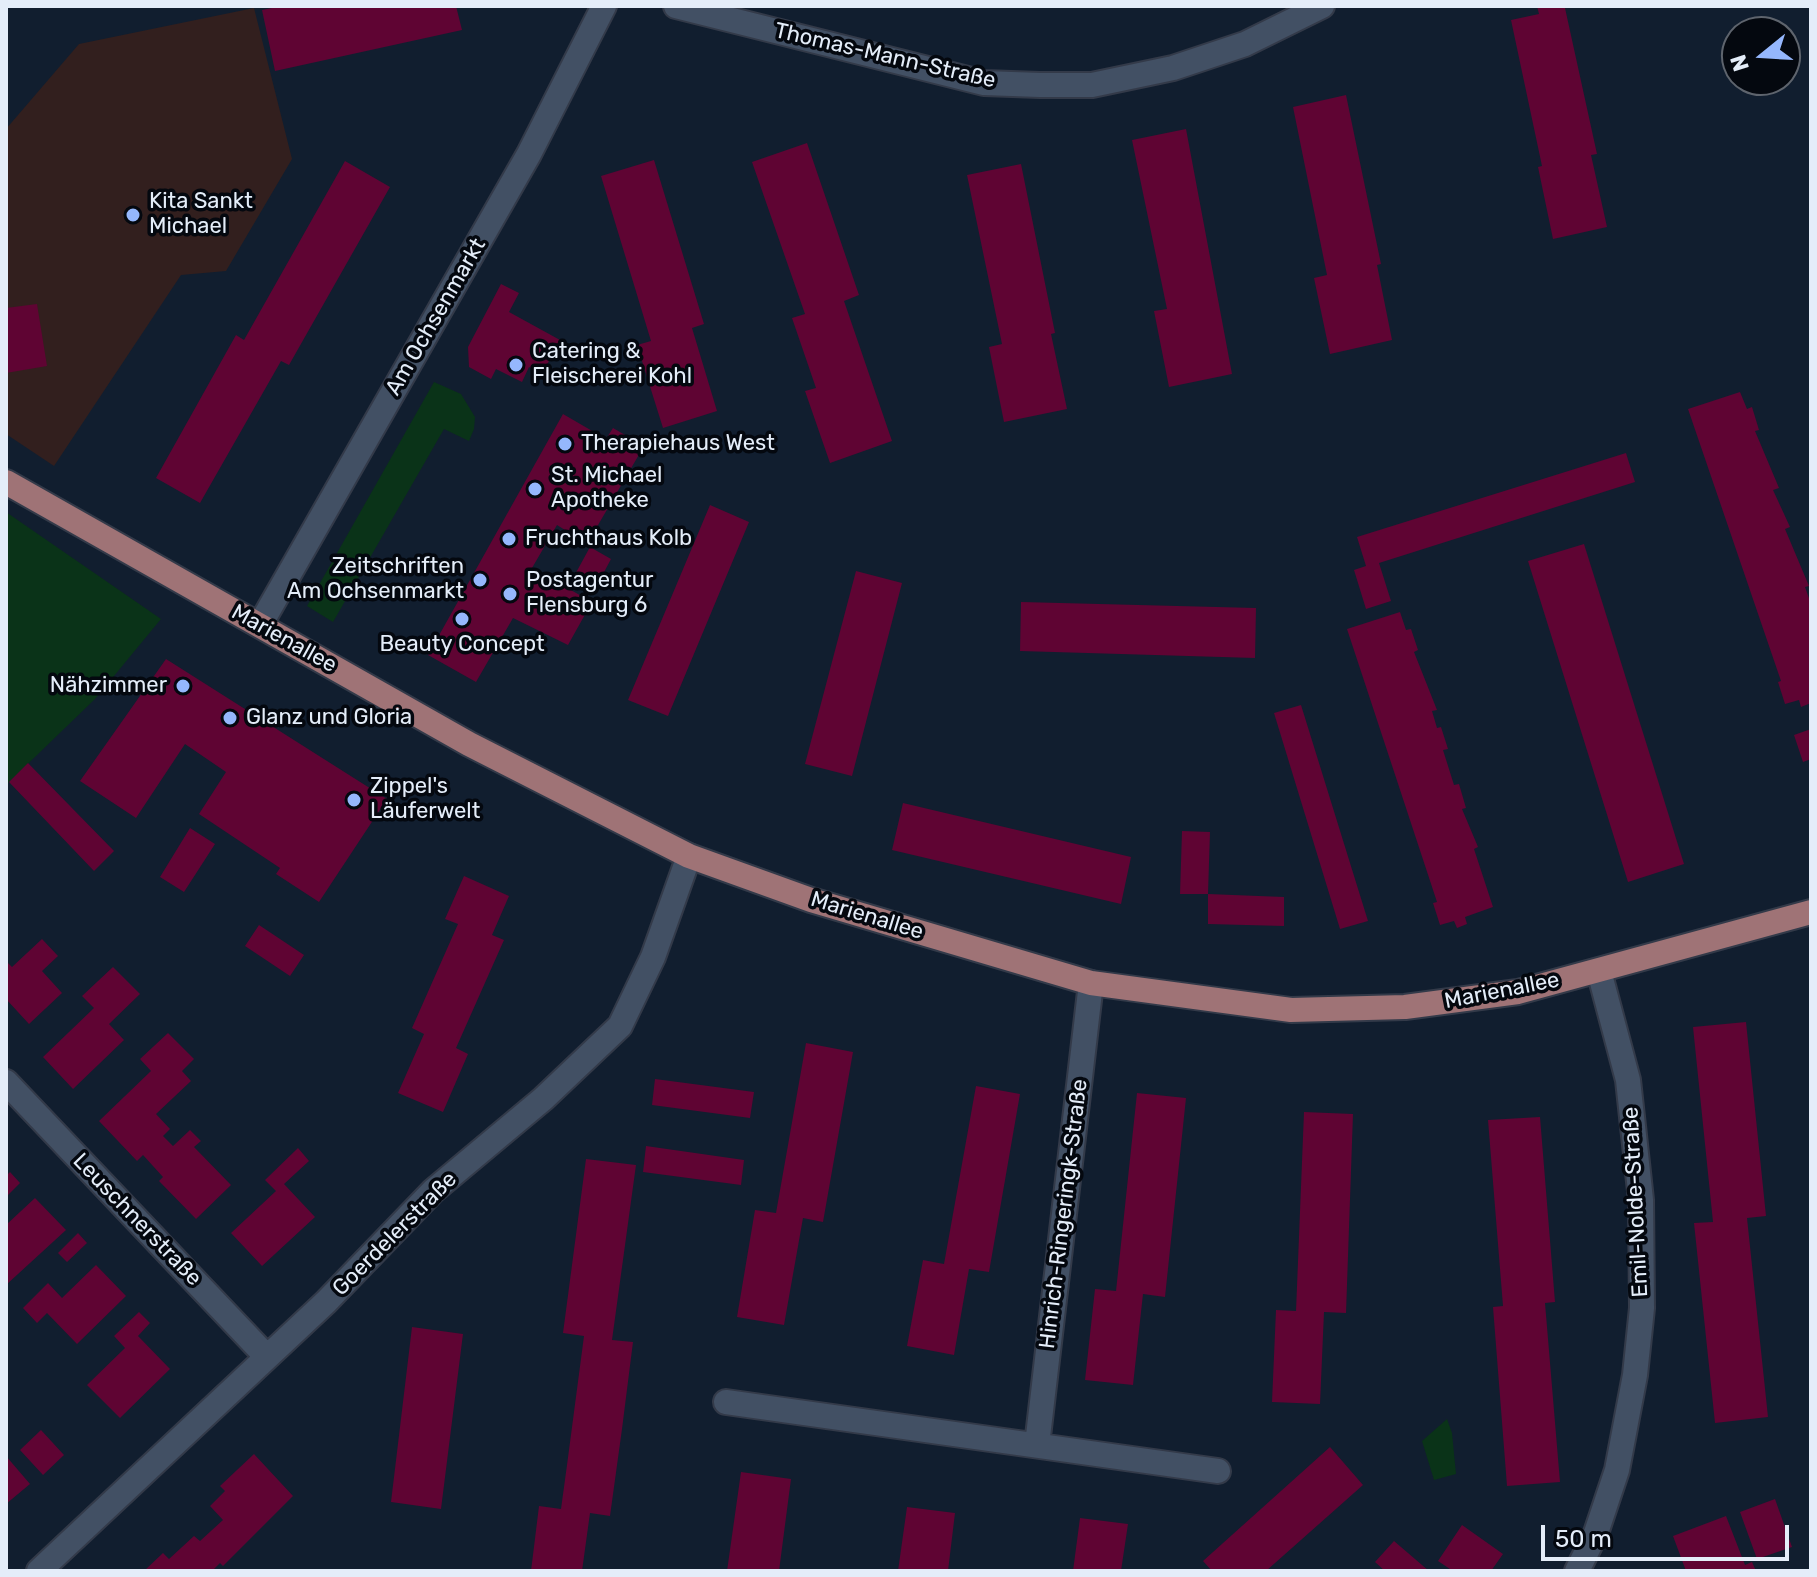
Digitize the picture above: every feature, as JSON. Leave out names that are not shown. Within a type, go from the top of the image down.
[{"type":"main road","name":"Marienallee","points":[[6,482],[469,744],[689,856],[811,900],[1091,983],[1291,1010],[1352,1011],[1456,1002],[1518,992],[1811,912]]},
{"type":"street","name":"Am Ochsenmarkt","points":[[260,625],[529,154],[604,6]]},
{"type":"street","name":"Thomas-Mann-Straße","points":[[676,6],[984,83],[1092,85],[1173,68],[1245,44],[1322,6]]},
{"type":"street","name":"Goerdelerstraße","points":[[39,1571],[267,1357],[433,1191],[543,1099],[620,1026],[653,957],[689,856]]},
{"type":"street","name":"Emil-Nolde-Straße","points":[[1577,1571],[1596,1533],[1617,1470],[1635,1375],[1642,1308],[1641,1200],[1628,1080],[1599,971]]},
{"type":"street","name":"Hinrich-Ringeringk-Straße","points":[[1037,1445],[1091,983]]},
{"type":"street","name":"Leuschnerstraße","points":[[6,1082],[267,1357]]},
{"type":"street","points":[[726,1402],[1218,1471]]},
{"type":"shaded area","name":"Kita Sankt Michael","points":[[254,8],[292,159],[226,271],[181,275],[54,466],[6,434],[6,129],[79,44]]},
{"type":"green space","points":[[434,382],[461,394],[475,417],[469,441],[444,429],[333,622],[307,606]]},
{"type":"green space","points":[[6,512],[161,619],[95,699],[6,785]]},
{"type":"green space","points":[[1447,1419],[1452,1433],[1456,1474],[1434,1480],[1422,1441]]},
{"type":"building","points":[[282,6],[456,6],[462,30],[275,71],[262,10]]},
{"type":"building","points":[[1537,6],[1565,8],[1597,154],[1591,155],[1607,227],[1553,239],[1538,167],[1542,166],[1511,20],[1539,14]]},
{"type":"building","points":[[1346,95],[1381,264],[1377,265],[1392,340],[1330,354],[1314,278],[1327,275],[1293,107]]},
{"type":"building","points":[[1186,129],[1232,374],[1169,387],[1154,311],[1167,309],[1132,140]]},
{"type":"building","points":[[807,143],[859,295],[844,301],[892,441],[830,463],[805,391],[816,388],[792,318],[805,314],[752,162]]},
{"type":"building","points":[[654,160],[704,324],[692,328],[717,411],[663,428],[637,345],[651,341],[601,176]]},
{"type":"building","points":[[345,161],[390,187],[289,365],[281,361],[200,503],[156,478],[236,335],[244,340]]},
{"type":"building","points":[[1021,164],[1067,409],[1004,422],[989,347],[1002,344],[967,175]]},
{"type":"building","points":[[501,284],[519,293],[509,312],[560,340],[542,374],[529,367],[522,382],[496,369],[491,379],[469,367],[468,347]]},
{"type":"building","points":[[37,304],[47,366],[6,373],[6,308]]},
{"type":"building","points":[[1740,392],[1747,409],[1752,407],[1759,430],[1755,431],[1779,488],[1773,490],[1790,527],[1785,529],[1809,586],[1805,587],[1811,604],[1811,703],[1801,707],[1799,700],[1785,704],[1778,682],[1781,681],[1688,409]]},
{"type":"building","points":[[563,414],[606,439],[613,428],[644,446],[587,544],[557,525],[532,568],[592,602],[568,645],[513,618],[476,682],[428,655]]},
{"type":"building","points":[[1626,453],[1635,482],[1379,563],[1391,601],[1366,609],[1354,570],[1366,566],[1357,537]]},
{"type":"building","points":[[710,505],[749,522],[668,716],[628,700]]},
{"type":"building","points":[[1584,544],[1684,864],[1628,882],[1528,561]]},
{"type":"building","points":[[590,547],[611,559],[594,591],[572,580]]},
{"type":"building","points":[[856,571],[902,583],[852,776],[805,764]]},
{"type":"building","points":[[1021,602],[1256,608],[1255,658],[1020,651]]},
{"type":"building","points":[[1400,612],[1406,630],[1411,629],[1418,650],[1414,652],[1437,710],[1432,711],[1448,749],[1443,750],[1454,785],[1459,784],[1466,808],[1462,809],[1478,847],[1474,849],[1493,907],[1465,917],[1467,924],[1457,928],[1454,921],[1440,925],[1433,903],[1437,902],[1347,629]]},
{"type":"building","points":[[166,659],[387,799],[319,902],[276,874],[280,868],[199,814],[226,772],[185,744],[136,818],[80,781]]},
{"type":"building","points":[[1301,705],[1368,921],[1340,929],[1274,713]]},
{"type":"building","points":[[1811,729],[1811,759],[1803,762],[1794,735]]},
{"type":"building","points":[[28,763],[114,851],[94,871],[9,782]]},
{"type":"building","points":[[903,803],[1131,857],[1121,904],[892,850]]},
{"type":"building","points":[[190,828],[215,844],[184,892],[160,877]]},
{"type":"building","points":[[1182,831],[1210,832],[1208,894],[1180,894]]},
{"type":"building","points":[[464,876],[509,896],[492,935],[504,940],[456,1048],[468,1054],[443,1112],[398,1093],[424,1034],[412,1028],[458,924],[445,919]]},
{"type":"building","points":[[1208,894],[1284,897],[1284,926],[1208,924]]},
{"type":"building","points":[[259,925],[304,955],[290,976],[245,946]]},
{"type":"building","points":[[42,939],[58,956],[42,971],[62,993],[29,1024],[6,999],[6,961],[12,967]]},
{"type":"building","points":[[113,967],[140,994],[109,1024],[124,1040],[73,1089],[43,1057],[94,1008],[82,996]]},
{"type":"building","points":[[1746,1022],[1766,1216],[1747,1218],[1768,1417],[1715,1423],[1694,1223],[1713,1222],[1693,1027]]},
{"type":"building","points":[[168,1033],[194,1059],[182,1071],[191,1081],[156,1114],[170,1129],[163,1136],[173,1146],[190,1130],[201,1141],[194,1147],[231,1185],[196,1219],[159,1181],[163,1177],[143,1155],[137,1161],[99,1121],[151,1071],[140,1059]]},
{"type":"building","points":[[806,1043],[853,1052],[823,1222],[803,1218],[784,1325],[737,1317],[755,1210],[776,1213]]},
{"type":"building","points":[[655,1079],[754,1092],[750,1118],[652,1105]]},
{"type":"building","points":[[976,1086],[1020,1094],[989,1272],[969,1269],[954,1355],[907,1346],[923,1260],[944,1264]]},
{"type":"building","points":[[1137,1093],[1186,1098],[1165,1297],[1143,1294],[1133,1385],[1085,1380],[1095,1289],[1116,1291]]},
{"type":"building","points":[[1304,1112],[1353,1114],[1346,1313],[1324,1312],[1320,1404],[1272,1402],[1276,1310],[1296,1311]]},
{"type":"building","points":[[1540,1117],[1555,1302],[1545,1303],[1560,1482],[1507,1486],[1493,1307],[1503,1306],[1488,1120]]},
{"type":"building","points":[[646,1146],[744,1160],[741,1185],[643,1172]]},
{"type":"building","points":[[298,1148],[309,1161],[284,1184],[315,1217],[262,1266],[231,1233],[276,1191],[265,1180]]},
{"type":"building","points":[[586,1159],[636,1165],[612,1340],[633,1342],[622,1429],[610,1516],[590,1513],[582,1571],[531,1571],[539,1506],[561,1509],[567,1465],[584,1336],[563,1333]]},
{"type":"building","points":[[10,1172],[20,1183],[6,1197],[6,1176]]},
{"type":"building","points":[[35,1198],[66,1230],[6,1285],[6,1225]]},
{"type":"building","points":[[78,1233],[87,1243],[67,1262],[58,1253]]},
{"type":"building","points":[[96,1265],[126,1296],[77,1344],[47,1313],[37,1323],[23,1308],[48,1283],[62,1298]]},
{"type":"building","points":[[139,1312],[150,1323],[138,1336],[170,1369],[120,1418],[87,1385],[125,1348],[114,1336]]},
{"type":"building","points":[[412,1327],[463,1334],[441,1509],[391,1502]]},
{"type":"building","points":[[41,1430],[64,1455],[43,1475],[20,1450]]},
{"type":"building","points":[[1330,1447],[1363,1485],[1266,1571],[1212,1571],[1203,1561]]},
{"type":"building","points":[[254,1454],[293,1496],[223,1566],[220,1563],[212,1571],[144,1571],[163,1553],[169,1559],[194,1536],[200,1541],[223,1520],[210,1506],[225,1491],[220,1486]]},
{"type":"building","points":[[6,1456],[30,1484],[6,1504]]},
{"type":"building","points":[[741,1472],[791,1479],[779,1571],[727,1571]]},
{"type":"building","points":[[1775,1499],[1792,1547],[1757,1559],[1740,1512]]},
{"type":"building","points":[[907,1507],[955,1513],[948,1571],[898,1571]]},
{"type":"building","points":[[1726,1516],[1745,1565],[1752,1562],[1756,1571],[1686,1571],[1673,1536]]},
{"type":"building","points":[[1080,1518],[1128,1524],[1121,1571],[1073,1571]]},
{"type":"building","points":[[1462,1525],[1503,1554],[1491,1571],[1453,1571],[1438,1561]]},
{"type":"building","points":[[1394,1541],[1429,1571],[1385,1571],[1375,1562]]},
{"type":"place","name":"Kita Sankt Michael","points":[[133,215]]},
{"type":"place","name":"Catering & Fleischerei Kohl","points":[[516,365]]},
{"type":"place","name":"Therapiehaus West","points":[[565,444]]},
{"type":"place","name":"St. Michael Apotheke","points":[[535,489]]},
{"type":"place","name":"Fruchthaus Kolb","points":[[509,539]]},
{"type":"place","name":"Zeitschriften Am Ochsenmarkt","points":[[480,580]]},
{"type":"place","name":"Postagentur Flensburg 6","points":[[510,594]]},
{"type":"place","name":"Beauty Concept","points":[[462,619]]},
{"type":"place","name":"Nähzimmer","points":[[183,686]]},
{"type":"place","name":"Glanz und Gloria","points":[[230,718]]},
{"type":"place","name":"Zippel's Läuferwelt","points":[[354,800]]}]
